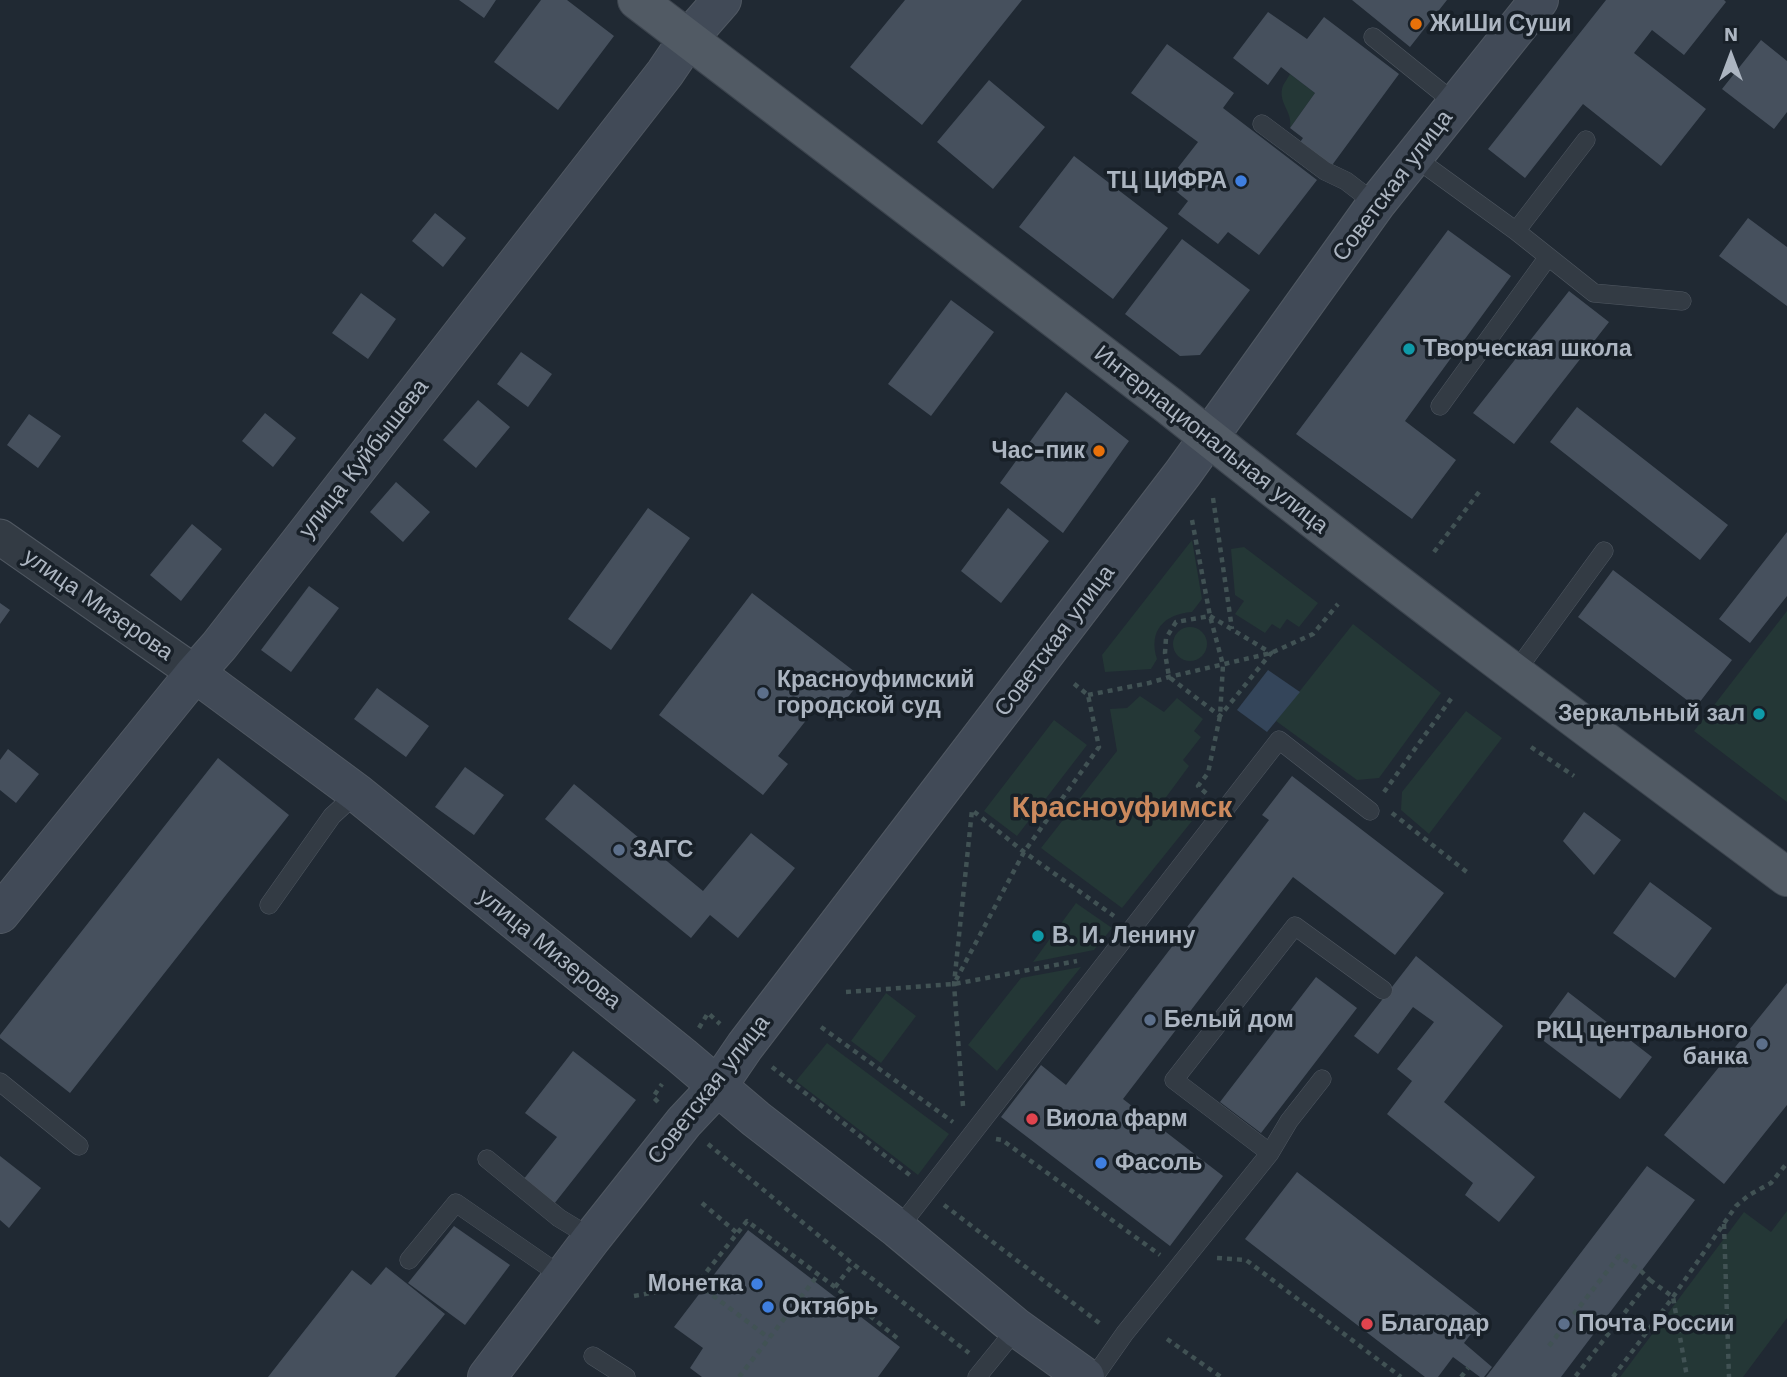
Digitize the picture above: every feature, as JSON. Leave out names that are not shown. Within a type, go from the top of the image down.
[{"type":"main road","name":"Интернациональная улица","points":[[637,0],[1514,674],[1787,877]]},
{"type":"main road","name":"улица Куйбышева","points":[[0,914],[219,646],[656,84],[688,39],[722,0]]},
{"type":"main road","name":"Советская улица","points":[[487,1377],[684,1122],[717,1087],[745,1046],[1183,473],[1376,204],[1539,0]]},
{"type":"main road","name":"улица Мизерова","points":[[195,673],[357,793],[756,1119],[898,1229],[1017,1328],[1085,1377]]},
{"type":"street","name":"улица Мизерова","points":[[0,537],[195,673]]},
{"type":"lane","points":[[1373,37],[1456,104]]},
{"type":"lane","points":[[1262,124],[1325,172],[1346,181],[1376,204]]},
{"type":"lane","points":[[1517,231],[1587,140]]},
{"type":"lane","points":[[1414,157],[1517,231],[1594,293],[1682,302]]},
{"type":"lane","points":[[1440,406],[1548,257]]},
{"type":"lane","points":[[1514,674],[1604,551]]},
{"type":"lane","points":[[898,1229],[929,1191],[970,1132],[1279,740],[1373,807]]},
{"type":"lane","points":[[269,905],[332,816],[357,793]]},
{"type":"lane","points":[[1270,1153],[1174,1080],[1295,926],[1383,990]]},
{"type":"lane","points":[[1094,1377],[1121,1339],[1270,1153],[1289,1121],[1322,1079]]},
{"type":"lane","points":[[0,1082],[79,1146]]},
{"type":"lane","points":[[487,1159],[559,1218],[592,1238]]},
{"type":"lane","points":[[410,1260],[456,1203],[563,1277]]},
{"type":"lane","points":[[981,1371],[1017,1328]]},
{"type":"lane","points":[[593,1356],[626,1377]]},
{"type":"path","points":[[1434,552],[1482,488]]},
{"type":"path","points":[[1213,498],[1233,629]]},
{"type":"path","points":[[1192,520],[1210,616],[1223,665],[1220,716],[1208,773]]},
{"type":"path","points":[[1088,695],[1271,653],[1313,634],[1338,604]]},
{"type":"path","points":[[1220,716],[1169,677],[1165,653],[1166,638],[1176,622],[1210,616],[1271,653]]},
{"type":"path","points":[[1220,716],[1271,653]]},
{"type":"path","points":[[954,984],[1024,852],[1099,747],[1088,695],[1072,682]]},
{"type":"path","points":[[1453,696],[1373,807],[1468,873]]},
{"type":"path","points":[[1531,747],[1574,776]]},
{"type":"path","points":[[970,1132],[954,984],[972,810],[1024,852],[1132,929]]},
{"type":"path","points":[[846,992],[954,984],[1112,955]]},
{"type":"path","points":[[821,1027],[970,1132],[1002,1140],[1159,1255],[1246,1260],[1401,1377]]},
{"type":"path","points":[[785,1077],[943,1204],[1121,1339]]},
{"type":"path","points":[[729,1162],[981,1371]]},
{"type":"path","points":[[1613,1377],[1736,1206],[1771,1183],[1787,1163]]},
{"type":"path","points":[[702,1203],[737,1233]]},
{"type":"path","points":[[696,1285],[747,1221],[897,1338]]},
{"type":"path","points":[[1724,1223],[1729,1377]]},
{"type":"path","points":[[1549,1346],[1619,1256],[1673,1297],[1687,1377]]},
{"type":"path","points":[[835,1287],[853,1264]]},
{"type":"path","points":[[739,1377],[818,1275]]},
{"type":"path","points":[[1575,1377],[1650,1280]]},
{"type":"path","points":[[634,1296],[696,1285],[769,1338]]},
{"type":"path","points":[[1167,1339],[1221,1377]]},
{"type":"path","points":[[1461,1377],[1468,1368]]},
{"type":"green space","points":[[1290,74],[1315,93],[1290,128],[1290,117],[1282,94]]},
{"type":"green space","points":[[1192,540],[1202,599],[1192,612],[1173,616],[1161,626],[1155,640],[1157,659],[1151,669],[1105,672],[1102,655]]},
{"type":"green space","points":[[1244,547],[1318,603],[1299,627],[1287,619],[1280,629],[1272,624],[1265,633],[1235,614],[1244,601],[1235,595],[1231,549]]},
{"type":"green space","points":[[1787,611],[1787,802],[1694,731]]},
{"type":"green space","points":[[1353,624],[1441,693],[1379,778],[1357,780],[1276,721]]},
{"type":"green space","points":[[1190,627],[1202,632],[1207,644],[1202,656],[1190,661],[1178,656],[1173,644],[1178,632]]},
{"type":"green space","points":[[1140,696],[1164,712],[1177,698],[1203,719],[1194,731],[1201,737],[1183,760],[1189,766],[1164,800],[1192,821],[1122,908],[1041,848],[1117,751],[1110,709],[1127,708]]},
{"type":"green space","points":[[1466,711],[1502,738],[1429,834],[1401,810],[1402,792]]},
{"type":"green space","points":[[1054,720],[1087,745],[1017,836],[984,811]]},
{"type":"green space","points":[[1076,903],[1112,928],[1094,950],[1033,962]]},
{"type":"green space","points":[[1081,967],[997,1071],[968,1045],[1021,978]]},
{"type":"green space","points":[[886,993],[916,1016],[881,1063],[851,1041]]},
{"type":"green space","points":[[827,1043],[949,1134],[918,1175],[796,1081]]},
{"type":"green space","points":[[1787,1211],[1787,1318],[1743,1377],[1620,1377],[1744,1212],[1771,1232]]},
{"type":"water","points":[[1268,670],[1300,692],[1267,732],[1237,710]]},
{"type":"building","points":[[459,0],[496,0],[484,18]]},
{"type":"building","points":[[541,0],[567,0],[614,36],[558,110],[494,62]]},
{"type":"building","points":[[905,0],[1022,0],[922,125],[850,67]]},
{"type":"building","points":[[1352,0],[1447,0],[1410,47]]},
{"type":"building","points":[[1606,0],[1726,2],[1684,55],[1652,30],[1634,53],[1706,109],[1661,166],[1583,104],[1525,178],[1488,149]]},
{"type":"building","points":[[1268,12],[1307,39],[1324,17],[1399,74],[1330,168],[1298,145],[1303,138],[1290,128],[1315,93],[1281,67],[1268,85],[1233,58]]},
{"type":"building","points":[[1761,40],[1787,61],[1787,112],[1774,129],[1722,89]]},
{"type":"building","name":"ТЦ ЦИФРА","points":[[1167,44],[1234,93],[1223,108],[1317,180],[1259,255],[1228,232],[1218,244],[1178,214],[1188,201],[1166,183],[1198,142],[1131,93]]},
{"type":"building","points":[[989,80],[1045,127],[993,189],[937,142]]},
{"type":"building","points":[[1074,156],[1168,228],[1113,299],[1019,227]]},
{"type":"building","points":[[435,213],[466,238],[443,267],[412,241]]},
{"type":"building","points":[[1748,218],[1787,247],[1787,306],[1719,256]]},
{"type":"building","name":"Творческая школа","points":[[1448,230],[1511,276],[1405,421],[1456,460],[1412,519],[1296,434]]},
{"type":"building","points":[[1182,239],[1250,290],[1200,355],[1180,356],[1125,314]]},
{"type":"building","points":[[1569,291],[1609,322],[1514,444],[1473,413]]},
{"type":"building","points":[[361,293],[396,319],[368,359],[332,333]]},
{"type":"building","points":[[951,300],[994,332],[931,416],[888,384]]},
{"type":"building","points":[[521,352],[552,374],[528,407],[497,384]]},
{"type":"building","points":[[1066,392],[1129,441],[1063,533],[1000,483]]},
{"type":"building","points":[[478,400],[510,427],[476,468],[443,440]]},
{"type":"building","points":[[1577,407],[1728,525],[1700,560],[1550,442]]},
{"type":"building","points":[[265,413],[296,438],[273,467],[242,441]]},
{"type":"building","points":[[29,414],[61,436],[38,468],[7,445]]},
{"type":"building","points":[[396,482],[430,512],[403,542],[370,512]]},
{"type":"building","points":[[648,508],[690,538],[611,650],[568,619]]},
{"type":"building","points":[[1008,508],[1049,541],[1001,603],[961,571]]},
{"type":"building","points":[[192,524],[222,549],[181,601],[150,575]]},
{"type":"building","points":[[1787,532],[1787,596],[1750,643],[1719,619]]},
{"type":"building","points":[[1613,570],[1732,660],[1696,707],[1578,617]]},
{"type":"building","points":[[309,586],[339,608],[291,672],[261,650]]},
{"type":"building","name":"Красноуфимский городской суд","points":[[752,593],[863,678],[830,720],[815,709],[778,756],[788,764],[763,795],[659,715]]},
{"type":"building","points":[[0,603],[10,610],[0,624]]},
{"type":"building","points":[[377,688],[429,726],[406,757],[354,719]]},
{"type":"building","points":[[8,749],[39,774],[16,803],[0,790],[0,760]]},
{"type":"building","points":[[218,758],[289,815],[70,1093],[0,1038],[0,1035]]},
{"type":"building","points":[[465,767],[504,795],[474,835],[435,807]]},
{"type":"building","name":"Белый дом","points":[[1292,776],[1444,893],[1395,955],[1293,877],[1123,1099],[1223,1176],[1170,1246],[1001,1117],[1041,1065],[1066,1085],[1269,820],[1262,815]]},
{"type":"building","name":"ЗАГС","points":[[574,784],[703,891],[751,833],[795,868],[738,938],[710,915],[691,938],[545,819]]},
{"type":"building","points":[[1584,812],[1621,840],[1594,875],[1563,841]]},
{"type":"building","points":[[1650,882],[1712,928],[1675,978],[1613,933]]},
{"type":"building","points":[[1416,956],[1503,1026],[1444,1102],[1535,1177],[1499,1222],[1465,1195],[1473,1183],[1387,1114],[1412,1081],[1397,1069],[1434,1022],[1413,1007],[1378,1054],[1354,1036]]},
{"type":"building","points":[[1316,977],[1357,1008],[1261,1133],[1220,1102]]},
{"type":"building","name":"РКЦ центрального банка","points":[[1787,983],[1787,1105],[1724,1184],[1664,1135]]},
{"type":"building","points":[[1568,992],[1652,1057],[1620,1099],[1536,1035]]},
{"type":"building","points":[[573,1051],[636,1100],[554,1204],[523,1180],[557,1137],[525,1113]]},
{"type":"building","points":[[0,1156],[41,1188],[9,1228],[0,1220]]},
{"type":"building","name":"Почта России","points":[[1647,1166],[1695,1200],[1561,1377],[1486,1377]]},
{"type":"building","points":[[1297,1172],[1484,1317],[1464,1343],[1492,1367],[1484,1377],[1480,1377],[1453,1357],[1438,1377],[1425,1377],[1245,1239]]},
{"type":"building","points":[[454,1226],[510,1265],[465,1325],[408,1283]]},
{"type":"building","name":"Октябрь","points":[[748,1230],[900,1347],[878,1377],[702,1377],[690,1368],[703,1348],[674,1327]]},
{"type":"building","points":[[386,1267],[445,1314],[395,1377],[268,1377],[352,1270],[371,1285]]},
{"type":"place","name":"ЖиШи Суши","points":[[1416,24]]},
{"type":"place","name":"ТЦ ЦИФРА","points":[[1241,181]]},
{"type":"place","name":"Творческая школа","points":[[1409,349]]},
{"type":"place","name":"Час-пик","points":[[1099,451]]},
{"type":"place","name":"Красноуфимский городской суд","points":[[763,693]]},
{"type":"place","name":"Зеркальный зал","points":[[1759,714]]},
{"type":"place","name":"ЗАГС","points":[[619,850]]},
{"type":"place","name":"В. И. Ленину","points":[[1038,936]]},
{"type":"place","name":"Белый дом","points":[[1150,1020]]},
{"type":"place","name":"РКЦ центрального банка","points":[[1762,1044]]},
{"type":"place","name":"Виола фарм","points":[[1032,1119]]},
{"type":"place","name":"Фасоль","points":[[1101,1163]]},
{"type":"place","name":"Монетка","points":[[757,1284]]},
{"type":"place","name":"Октябрь","points":[[768,1307]]},
{"type":"place","name":"Благодар","points":[[1367,1324]]},
{"type":"place","name":"Почта России","points":[[1564,1324]]},
{"type":"district","name":"Красноуфимск","points":[[1122,808]]}]
